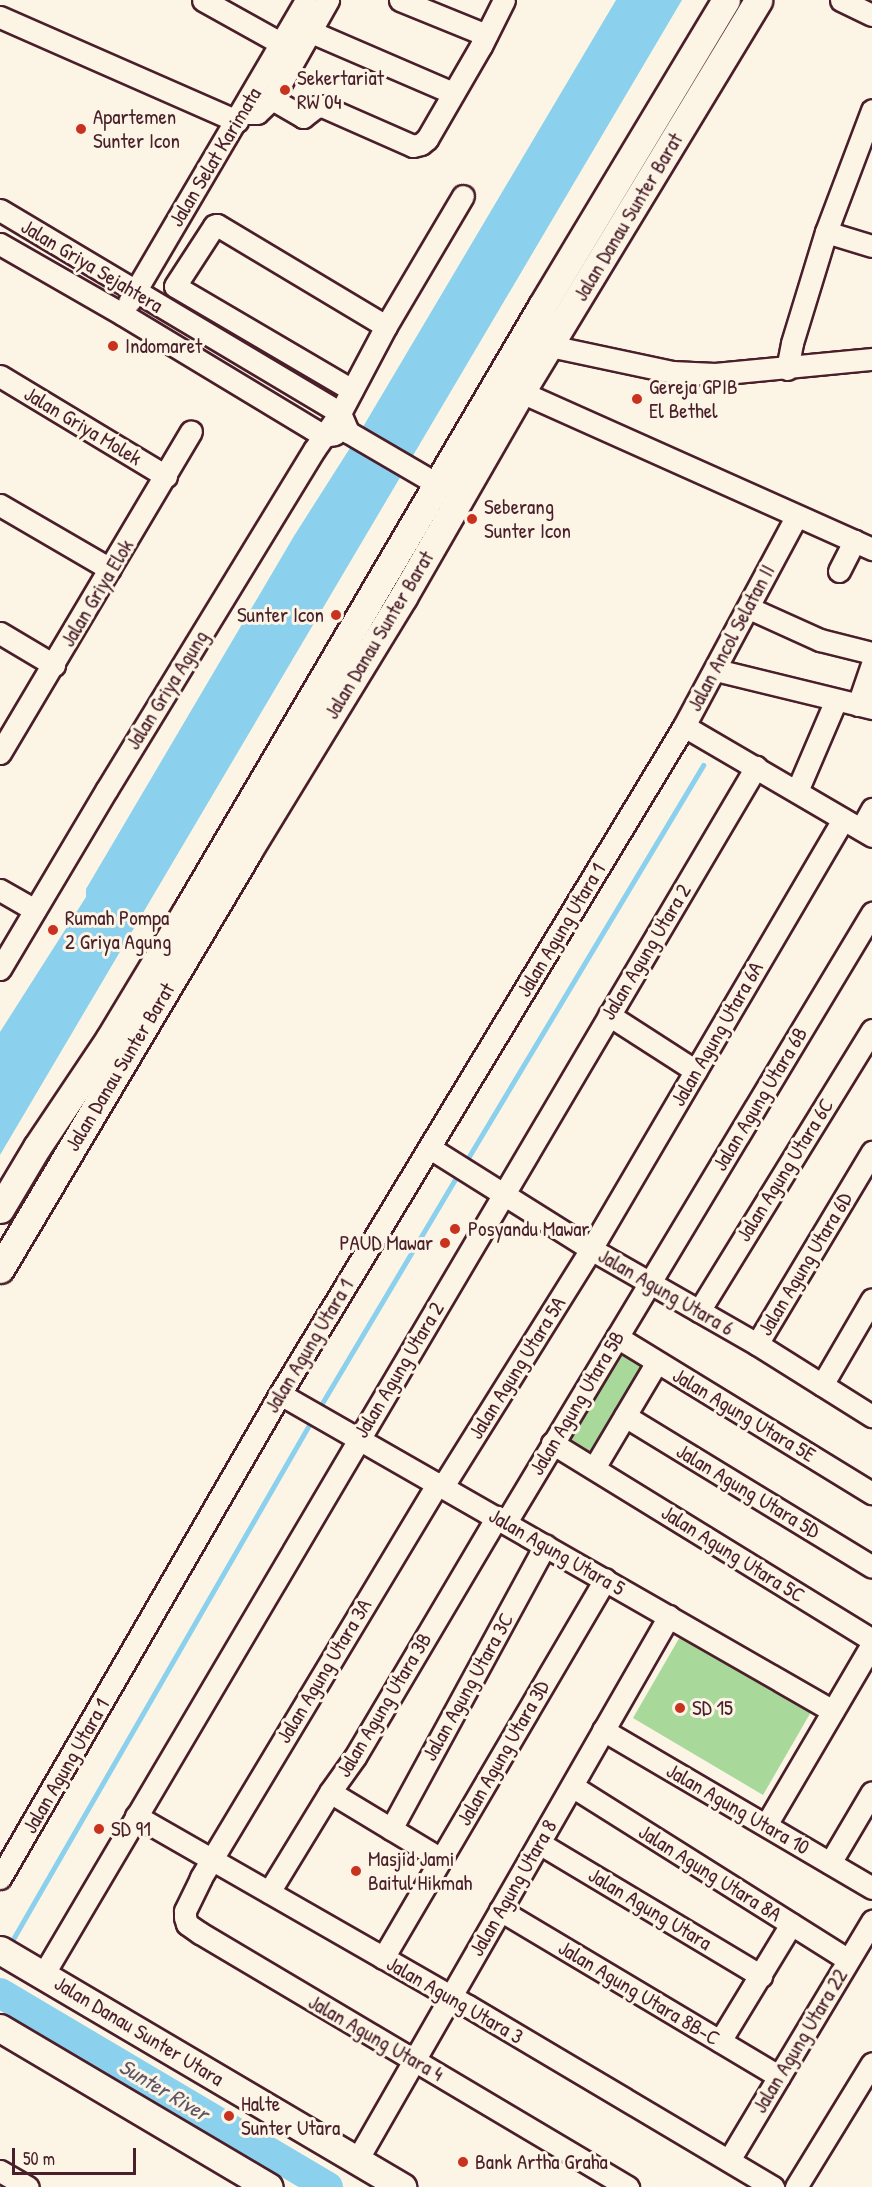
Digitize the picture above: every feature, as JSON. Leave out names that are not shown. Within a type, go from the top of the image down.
[{"type":"main road","name":"Jalan Danau Sunter Barat","points":[[0,1269],[247,832],[427,478],[687,67],[726,0]]},
{"type":"main road","name":"Jalan Danau Sunter Barat","points":[[0,1209],[37,1147],[403,597],[521,392],[758,0]]},
{"type":"main road","points":[[687,67],[710,81]]},
{"type":"main road","name":"Jalan Danau Sunter Utara","points":[[0,1950],[402,2187]]},
{"type":"main road","points":[[0,2028],[269,2187]]},
{"type":"street","points":[[203,0],[282,44]]},
{"type":"street","name":"Jalan Selat Karimata","points":[[122,314],[306,0]]},
{"type":"street","points":[[0,17],[239,117],[257,113],[272,99],[328,0]]},
{"type":"street","points":[[400,0],[486,35]]},
{"type":"street","points":[[272,99],[303,117],[316,107],[322,106],[413,146],[427,139],[504,0]]},
{"type":"street","points":[[841,0],[872,15]]},
{"type":"street","points":[[309,31],[453,93]]},
{"type":"street","points":[[787,369],[792,343],[826,232],[872,110]]},
{"type":"street","points":[[347,427],[352,390],[386,326],[463,196]]},
{"type":"street","name":"Jalan Griya Sejahtera","points":[[0,210],[135,292],[427,478]]},
{"type":"street","points":[[352,390],[175,286],[214,226],[217,225],[386,326]]},
{"type":"street","points":[[826,232],[872,246]]},
{"type":"street","name":"Jalan Griya Sejahtera","points":[[0,244],[122,314],[324,436]]},
{"type":"street","points":[[550,345],[672,372],[715,374],[787,369],[872,359]]},
{"type":"street","name":"Jalan Griya Molek","points":[[0,376],[166,476]]},
{"type":"street","points":[[521,392],[796,517],[863,545],[839,572]]},
{"type":"street","name":"Jalan Griya Agung","points":[[0,969],[324,436],[347,427]]},
{"type":"street","name":"Jalan Griya Elok","points":[[0,753],[191,431]]},
{"type":"street","points":[[0,505],[110,569]]},
{"type":"street","name":"Jalan Ancol Selatan II","points":[[796,517],[684,726],[859,828]]},
{"type":"street","points":[[749,608],[820,639],[872,653]]},
{"type":"street","points":[[0,633],[54,665]]},
{"type":"street","points":[[716,670],[865,706],[872,664]]},
{"type":"street","points":[[797,791],[836,700]]},
{"type":"street","name":"Jalan Agung Utara 1","points":[[0,1878],[280,1394],[436,1152],[684,726]]},
{"type":"street","name":"Jalan Agung Utara 2","points":[[34,1969],[136,1816],[756,767]]},
{"type":"street","name":"Jalan Agung Utara 6A","points":[[591,1249],[696,1071],[872,809]]},
{"type":"street","points":[[0,890],[35,910]]},
{"type":"street","name":"Jalan Agung Utara 6B","points":[[649,1285],[864,943],[872,913]]},
{"type":"street","points":[[609,1015],[696,1071]]},
{"type":"street","name":"Jalan Agung Utara 6C","points":[[699,1311],[872,1030]]},
{"type":"street","name":"Jalan Agung Utara 6","points":[[436,1152],[649,1285],[757,1344],[872,1416]]},
{"type":"street","name":"Jalan Agung Utara 6D","points":[[757,1344],[872,1152]]},
{"type":"street","name":"Jalan Agung Utara 5A","points":[[440,1485],[591,1249]]},
{"type":"street","name":"Jalan Agung Utara 5B","points":[[501,1520],[552,1443],[649,1285]]},
{"type":"street","points":[[822,1385],[872,1299]]},
{"type":"street","name":"Jalan Agung Utara 5E","points":[[616,1337],[872,1493]]},
{"type":"street","points":[[594,1468],[657,1362]]},
{"type":"street","name":"Jalan Agung Utara 5","points":[[280,1394],[833,1711]]},
{"type":"street","name":"Jalan Agung Utara 5D","points":[[625,1416],[872,1567]]},
{"type":"street","name":"Jalan Agung Utara 5C","points":[[552,1443],[872,1642]]},
{"type":"street","name":"Jalan Agung Utara 3A","points":[[212,1860],[440,1485]]},
{"type":"street","name":"Jalan Agung Utara 3B","points":[[269,1892],[501,1520]]},
{"type":"street","name":"Jalan Agung Utara 3C","points":[[391,1829],[545,1545]]},
{"type":"street","name":"Jalan Agung Utara 3D","points":[[383,1958],[605,1579]]},
{"type":"street","name":"Jalan Agung Utara 8","points":[[357,2160],[669,1616]]},
{"type":"street","points":[[766,1826],[872,1642]]},
{"type":"street","name":"Jalan Agung Utara 10","points":[[603,1730],[872,1888]]},
{"type":"street","name":"Jalan Agung Utara 8A","points":[[572,1786],[848,1960]]},
{"type":"street","points":[[330,1792],[441,1858]]},
{"type":"street","points":[[830,1863],[872,1792]]},
{"type":"street","name":"Jalan Agung Utara 3","points":[[136,1816],[451,1997],[773,2187]]},
{"type":"street","name":"Jalan Agung Utara","points":[[539,1843],[761,1976]]},
{"type":"street","name":"Jalan Agung Utara 4","points":[[212,1860],[185,1911],[187,1924],[628,2187]]},
{"type":"street","name":"Jalan Agung Utara 8B-C","points":[[500,1910],[779,2076]]},
{"type":"street","name":"Jalan Agung Utara 22","points":[[729,2160],[872,1921]]},
{"type":"street","points":[[720,2041],[791,1924]]},
{"type":"street","points":[[796,2187],[872,2063]]},
{"type":"street","points":[[0,2171],[28,2187]]},
{"type":"green space","points":[[615,1349],[647,1368],[592,1460],[561,1440]]},
{"type":"green space","points":[[681,1635],[811,1712],[763,1795],[633,1718]]},
{"type":"water","points":[[616,0],[682,0],[0,1155],[0,1032],[86,897],[86,889],[294,536],[357,437]]},
{"type":"waterway","points":[[465,1163],[703,765]]},
{"type":"waterway","points":[[318,1410],[460,1171]]},
{"type":"waterway","points":[[9,1946],[313,1418]]},
{"type":"waterway","name":"Sunter River","points":[[0,1993],[328,2187]]},
{"type":"place","name":"Sekertariat RW 04","points":[[285,90]]},
{"type":"place","name":"Apartemen Sunter Icon","points":[[81,129]]},
{"type":"place","name":"Indomaret","points":[[113,346]]},
{"type":"place","name":"Gereja GPIB El Bethel","points":[[637,399]]},
{"type":"place","name":"Seberang Sunter Icon","points":[[472,519]]},
{"type":"place","name":"Sunter Icon","points":[[336,615]]},
{"type":"place","name":"Rumah Pompa 2 Griya Agung","points":[[53,930]]},
{"type":"place","name":"Posyandu Mawar","points":[[455,1229]]},
{"type":"place","name":"PAUD Mawar","points":[[445,1243]]},
{"type":"place","name":"SD 15","points":[[680,1708]]},
{"type":"place","name":"SD 91","points":[[99,1829]]},
{"type":"place","name":"Masjid Jami Baitul Hikmah","points":[[356,1871]]},
{"type":"place","name":"Halte Sunter Utara","points":[[229,2116]]},
{"type":"place","name":"Bank Artha Graha","points":[[463,2162]]}]
